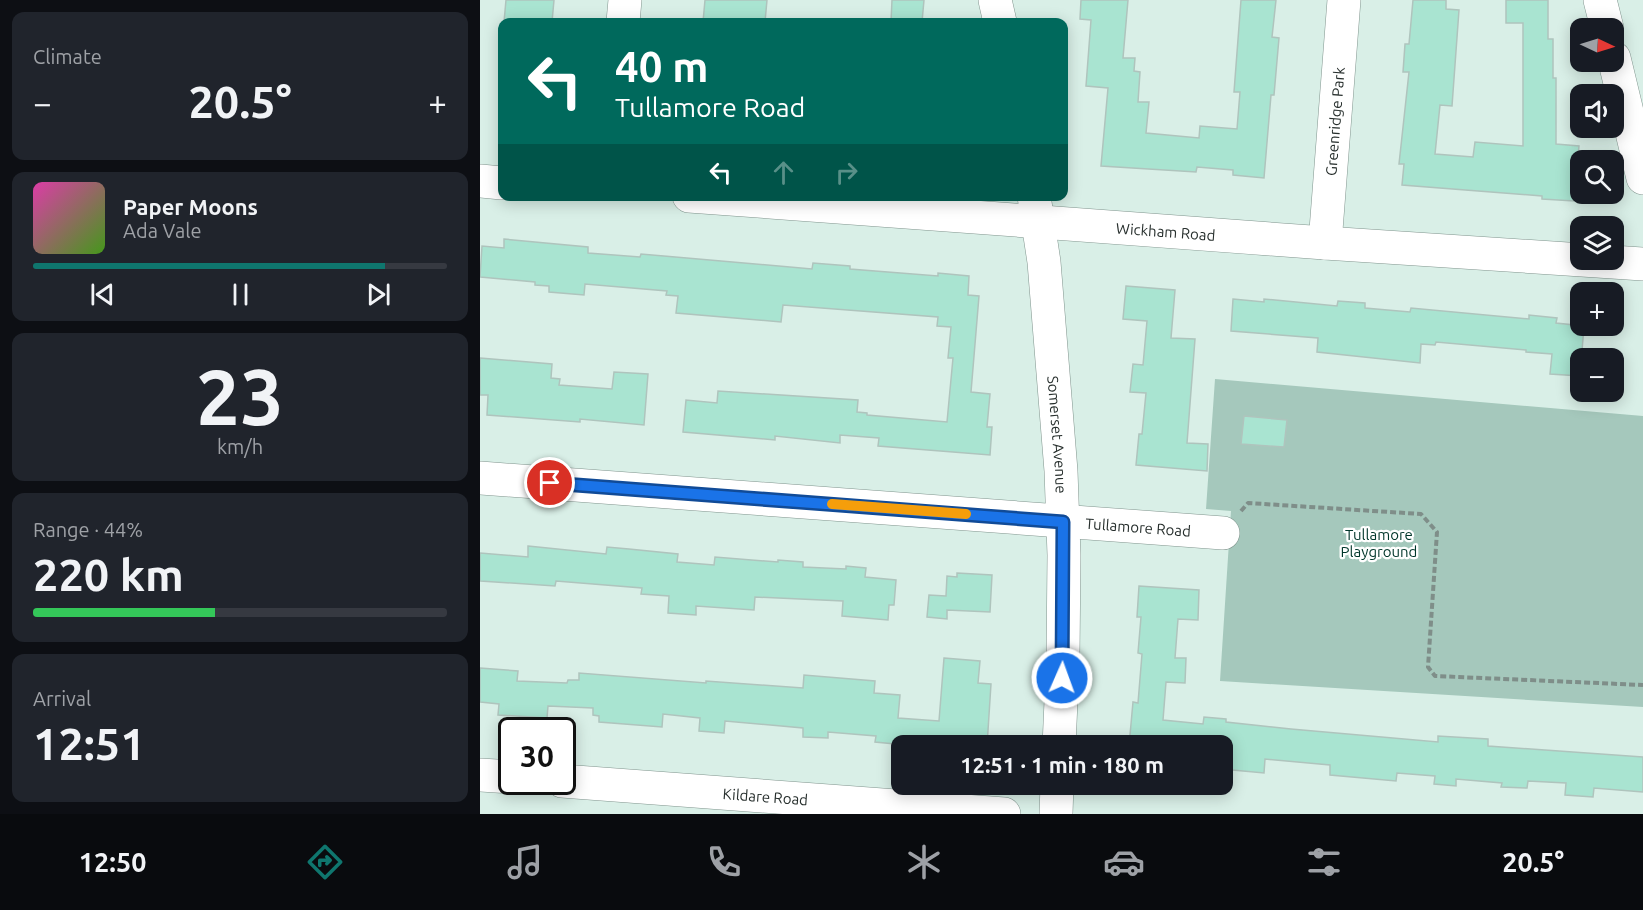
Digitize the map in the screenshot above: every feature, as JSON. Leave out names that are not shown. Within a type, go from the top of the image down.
[{"type":"street","points":[[623,18],[625,0]]},
{"type":"street","points":[[995,0],[999,18]]},
{"type":"street","name":"Greenridge Park","points":[[1325,243],[1344,0]]},
{"type":"street","points":[[1600,0],[1604,18]]},
{"type":"street","points":[[1617,72],[1643,178]]},
{"type":"street","points":[[480,181],[498,183]]},
{"type":"street","name":"Wickham Road","points":[[813,201],[1036,210],[1325,243],[1643,264]]},
{"type":"street","name":"Somerset Avenue","points":[[1036,210],[1044,262],[1063,522],[1063,656],[1059,735]]},
{"type":"street","name":"Tullamore Road","points":[[480,478],[1223,532]]},
{"type":"street","points":[[480,775],[498,776]]},
{"type":"street","name":"Kildare Road","points":[[576,782],[1004,814]]},
{"type":"street","points":[[1056,814],[1057,795]]},
{"type":"path","points":[[1223,532],[1248,503],[1421,514],[1437,532],[1428,667],[1435,676],[1643,685]]},
{"type":"green space","name":"Tullamore Playground","points":[[1215,379],[1643,416],[1643,707],[1220,681],[1231,511],[1206,509]]},
{"type":"building","points":[[506,0],[554,0],[552,18],[504,18]]},
{"type":"building","points":[[705,0],[767,0],[765,18],[703,18]]},
{"type":"building","points":[[892,0],[924,0],[922,18],[891,18]]},
{"type":"building","points":[[1081,0],[1128,0],[1123,58],[1135,58],[1134,71],[1140,72],[1138,102],[1149,102],[1146,133],[1199,138],[1200,126],[1237,129],[1240,92],[1234,92],[1241,0],[1276,0],[1272,37],[1279,38],[1274,95],[1271,95],[1264,178],[1233,175],[1233,170],[1197,167],[1196,172],[1101,166],[1108,88],[1086,86],[1091,20],[1080,19]]},
{"type":"building","points":[[1413,0],[1446,0],[1446,9],[1459,10],[1452,106],[1440,105],[1435,154],[1473,157],[1475,142],[1523,146],[1523,23],[1506,23],[1506,0],[1548,0],[1548,39],[1553,39],[1553,78],[1556,78],[1556,144],[1579,146],[1579,150],[1570,150],[1570,201],[1542,199],[1542,196],[1402,185],[1404,164],[1399,164],[1409,72],[1403,72],[1405,44],[1409,44]]},
{"type":"building","points":[[504,239],[588,247],[588,253],[640,257],[641,254],[812,269],[813,263],[850,266],[850,269],[938,276],[938,273],[969,276],[968,295],[979,296],[971,392],[990,394],[987,427],[992,427],[990,455],[878,446],[879,438],[840,435],[840,443],[775,436],[775,440],[683,432],[686,400],[717,403],[718,391],[858,400],[857,412],[867,413],[867,415],[947,422],[953,358],[948,358],[951,327],[937,326],[938,317],[783,305],[781,322],[676,313],[678,296],[666,295],[667,291],[585,284],[584,295],[549,292],[549,286],[535,285],[535,282],[480,277],[482,246],[504,248]]},
{"type":"building","points":[[1126,286],[1175,290],[1171,338],[1195,339],[1187,443],[1208,444],[1207,471],[1136,465],[1146,393],[1130,392],[1133,364],[1143,365],[1147,321],[1123,319]]},
{"type":"building","points":[[1233,299],[1264,302],[1264,299],[1337,306],[1338,301],[1365,303],[1365,308],[1410,312],[1411,308],[1529,319],[1529,315],[1557,318],[1556,323],[1570,324],[1570,336],[1583,336],[1582,348],[1570,348],[1570,375],[1550,374],[1552,354],[1526,352],[1526,350],[1436,342],[1435,345],[1421,344],[1420,363],[1317,352],[1318,338],[1231,331]]},
{"type":"building","points":[[480,358],[552,364],[551,378],[560,379],[559,385],[612,389],[614,372],[648,374],[644,425],[580,419],[580,422],[487,415],[488,395],[480,395]]},
{"type":"building","points":[[1244,416],[1287,420],[1284,447],[1241,444]]},
{"type":"building","points":[[528,546],[606,554],[607,547],[678,554],[677,562],[714,565],[715,557],[803,562],[803,567],[866,568],[865,577],[896,580],[894,605],[889,605],[888,620],[842,616],[843,601],[755,597],[754,610],[696,606],[696,615],[668,613],[669,596],[641,594],[642,588],[556,581],[555,586],[480,581],[480,553],[528,557]]},
{"type":"building","points":[[957,573],[992,575],[990,612],[947,610],[947,619],[927,617],[929,595],[946,596],[947,576],[957,577]]},
{"type":"building","points":[[1139,586],[1199,590],[1198,620],[1178,619],[1175,658],[1186,658],[1185,683],[1166,682],[1163,720],[1203,724],[1204,717],[1226,719],[1226,722],[1291,729],[1438,742],[1438,736],[1488,739],[1488,746],[1643,757],[1643,792],[1594,788],[1593,797],[1565,795],[1566,783],[1528,781],[1527,788],[1501,787],[1502,783],[1456,779],[1456,786],[1434,784],[1435,776],[1397,773],[1396,781],[1330,775],[1330,765],[1265,759],[1264,773],[1233,770],[1233,735],[1130,735],[1133,702],[1138,703],[1142,654],[1138,653],[1141,617],[1137,617]]},
{"type":"building","points":[[944,658],[980,661],[978,683],[991,684],[988,735],[891,735],[891,744],[875,742],[876,736],[828,732],[828,738],[803,737],[803,728],[725,721],[724,733],[699,731],[700,718],[663,714],[662,727],[599,722],[599,716],[593,715],[593,708],[548,706],[547,717],[498,715],[499,704],[480,702],[480,668],[518,671],[517,681],[567,683],[568,680],[579,680],[579,673],[803,688],[804,675],[875,681],[874,693],[900,695],[898,718],[939,721]]},
{"type":"slow traffic","points":[[832,504],[966,514]]},
{"type":"route","points":[[550,483],[1063,522],[1062,678]]}]
